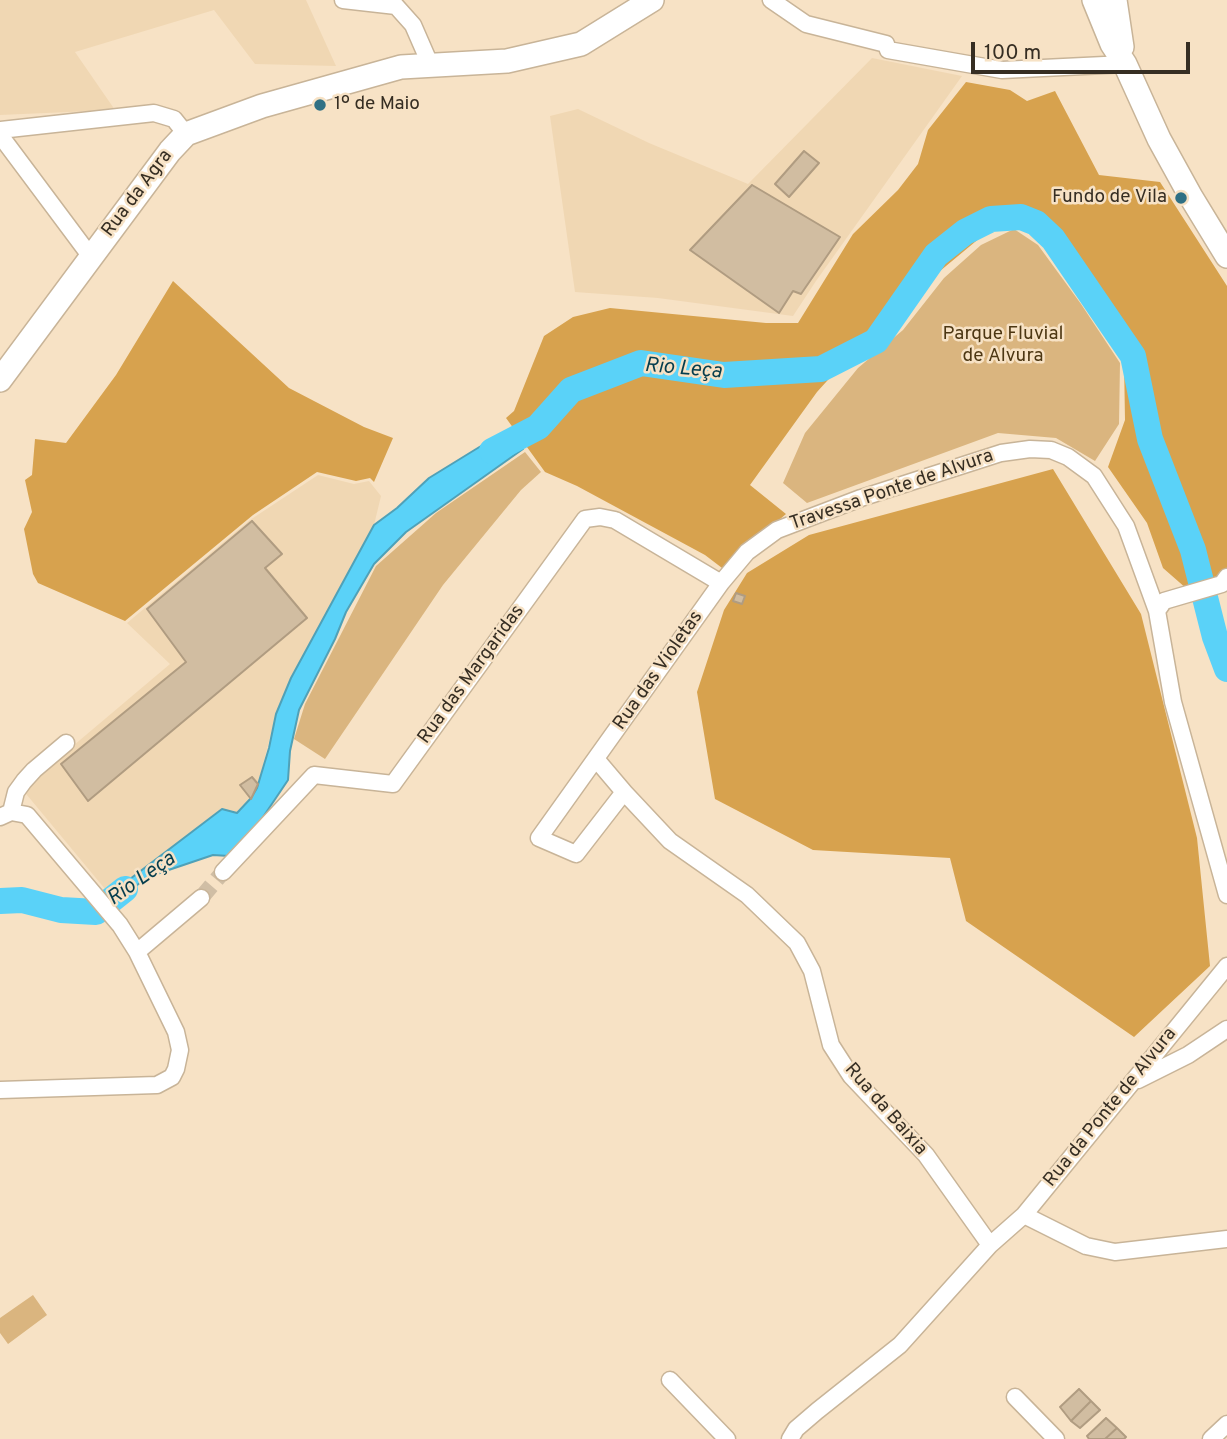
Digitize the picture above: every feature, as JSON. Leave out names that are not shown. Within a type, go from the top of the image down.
[{"type":"main road","name":"Rua da Agra","points":[[0,380],[170,151],[186,134],[262,106],[401,67],[507,61],[581,44],[652,0]]},
{"type":"main road","points":[[1094,0],[1111,44],[1125,64],[1159,139],[1227,256]]},
{"type":"main road","points":[[1115,0],[1125,64]]},
{"type":"street","points":[[343,0],[396,6],[413,25],[430,64]]},
{"type":"street","points":[[771,0],[806,24],[886,44],[888,50],[901,53],[1002,70],[1125,64]]},
{"type":"street","points":[[0,130],[154,113],[174,119],[186,134]]},
{"type":"street","points":[[0,135],[91,257]]},
{"type":"street","name":"Travessa Ponte de Alvura","points":[[722,583],[747,552],[777,530],[965,463],[1001,453],[1030,449],[1051,450],[1068,457],[1094,476],[1126,526],[1157,611]]},
{"type":"street","name":"Rua das Margaridas","points":[[223,872],[314,775],[393,784],[585,519],[600,517],[615,520],[722,583]]},
{"type":"street","points":[[1224,580],[1191,594],[1164,601],[1157,611],[1173,702],[1227,895]]},
{"type":"street","name":"Rua das Violetas","points":[[624,792],[576,854],[539,838],[722,583]]},
{"type":"street","points":[[0,1090],[157,1085],[172,1077],[180,1050],[176,1032],[120,925],[27,815],[5,814],[24,781],[66,743]]},
{"type":"street","name":"Rua da Baixia","points":[[596,759],[670,841],[747,895],[797,943],[806,956],[831,1045],[851,1076],[926,1155],[990,1245]]},
{"type":"street","points":[[137,953],[201,898]]},
{"type":"street","name":"Rua da Ponte de Alvura","points":[[790,1439],[796,1429],[817,1411],[900,1345],[990,1245],[1024,1215],[1227,966]]},
{"type":"street","points":[[1129,1084],[1188,1055],[1227,1029]]},
{"type":"street","points":[[1024,1215],[1086,1246],[1115,1252],[1227,1239]]},
{"type":"street","points":[[670,1380],[727,1439]]},
{"type":"street","points":[[1015,1397],[1056,1439]]},
{"type":"street","points":[[1211,1439],[1227,1423]]},
{"type":"shaded area","points":[[0,0],[306,0],[336,66],[255,64],[214,10],[75,52],[115,110],[0,115]]},
{"type":"shaded area","points":[[872,58],[962,76],[793,316],[658,298],[575,292],[550,116],[578,109],[649,143],[748,184]]},
{"type":"shaded area","points":[[966,82],[1010,90],[1027,101],[1055,91],[1099,175],[1160,182],[1227,286],[1227,571],[1220,581],[1187,589],[1163,568],[1147,523],[1108,467],[1125,420],[1124,361],[1048,246],[1023,226],[993,227],[940,271],[873,349],[836,371],[817,392],[750,485],[786,514],[746,548],[726,571],[705,555],[577,486],[545,472],[506,418],[514,411],[544,336],[573,317],[610,308],[766,323],[798,323],[853,234],[898,190],[918,164],[928,130]]},
{"type":"shaded area","points":[[173,281],[289,388],[364,427],[393,438],[374,482],[370,478],[356,481],[317,472],[253,515],[125,621],[38,583],[33,574],[24,529],[32,512],[25,480],[32,475],[35,439],[66,443],[116,375]]},
{"type":"shaded area","points":[[1053,469],[1141,614],[1197,838],[1210,966],[1134,1037],[966,921],[950,858],[813,850],[715,799],[697,692],[724,610],[747,573],[809,535]]},
{"type":"shaded area","points":[[318,475],[354,484],[369,481],[381,496],[374,525],[291,678],[276,714],[257,788],[237,813],[221,809],[110,895],[22,789],[170,664],[127,623],[250,520]]},
{"type":"green space","name":"Parque Fluvial de Alvura","points":[[1014,229],[1038,245],[1120,363],[1119,424],[1095,461],[1056,438],[998,433],[807,503],[783,483],[805,433],[858,368],[903,330],[944,278],[981,245]]},
{"type":"green space","points":[[525,452],[541,472],[521,490],[443,585],[325,759],[294,739],[305,704],[376,566],[436,513]]},
{"type":"green space","points":[[33,1295],[47,1315],[8,1344],[0,1333],[0,1318]]},
{"type":"water","points":[[526,422],[523,449],[406,532],[374,564],[346,612],[299,710],[290,751],[288,780],[255,829],[229,856],[213,855],[148,877],[117,900],[114,909],[105,898],[222,809],[237,813],[251,798],[257,788],[269,748],[276,714],[291,678],[374,525],[429,478],[494,438]]},
{"type":"building","points":[[804,151],[819,163],[789,197],[775,184]]},
{"type":"building","points":[[752,185],[840,237],[801,294],[793,291],[779,313],[690,250]]},
{"type":"building","points":[[252,521],[282,554],[265,568],[307,618],[88,801],[61,764],[186,662],[147,609]]},
{"type":"building","points":[[736,593],[745,596],[742,604],[733,601]]},
{"type":"building","points":[[252,777],[258,784],[251,799],[240,785]]},
{"type":"building","points":[[1079,1389],[1091,1401],[1071,1421],[1060,1407]]},
{"type":"building","points":[[1091,1401],[1100,1410],[1080,1428],[1071,1421]]},
{"type":"building","points":[[1106,1418],[1117,1428],[1105,1439],[1089,1439],[1087,1436]]},
{"type":"building","points":[[1117,1428],[1126,1437],[1124,1439],[1105,1439]]},
{"type":"waterway","name":"Rio Leça","points":[[492,451],[538,427],[571,390],[641,363],[724,375],[821,369],[876,341],[936,255],[965,232],[991,219],[1021,217],[1036,223],[1053,239],[1133,356],[1150,439],[1193,550],[1215,637],[1227,669]]},
{"type":"waterway","name":"Rio Leça","points":[[0,901],[22,900],[61,910],[96,912],[125,889]]},
{"type":"tunnel","points":[[201,898],[223,872]]},
{"type":"place","name":"1º de Maio","points":[[320,105]]},
{"type":"place","name":"Fundo de Vila","points":[[1181,198]]}]
